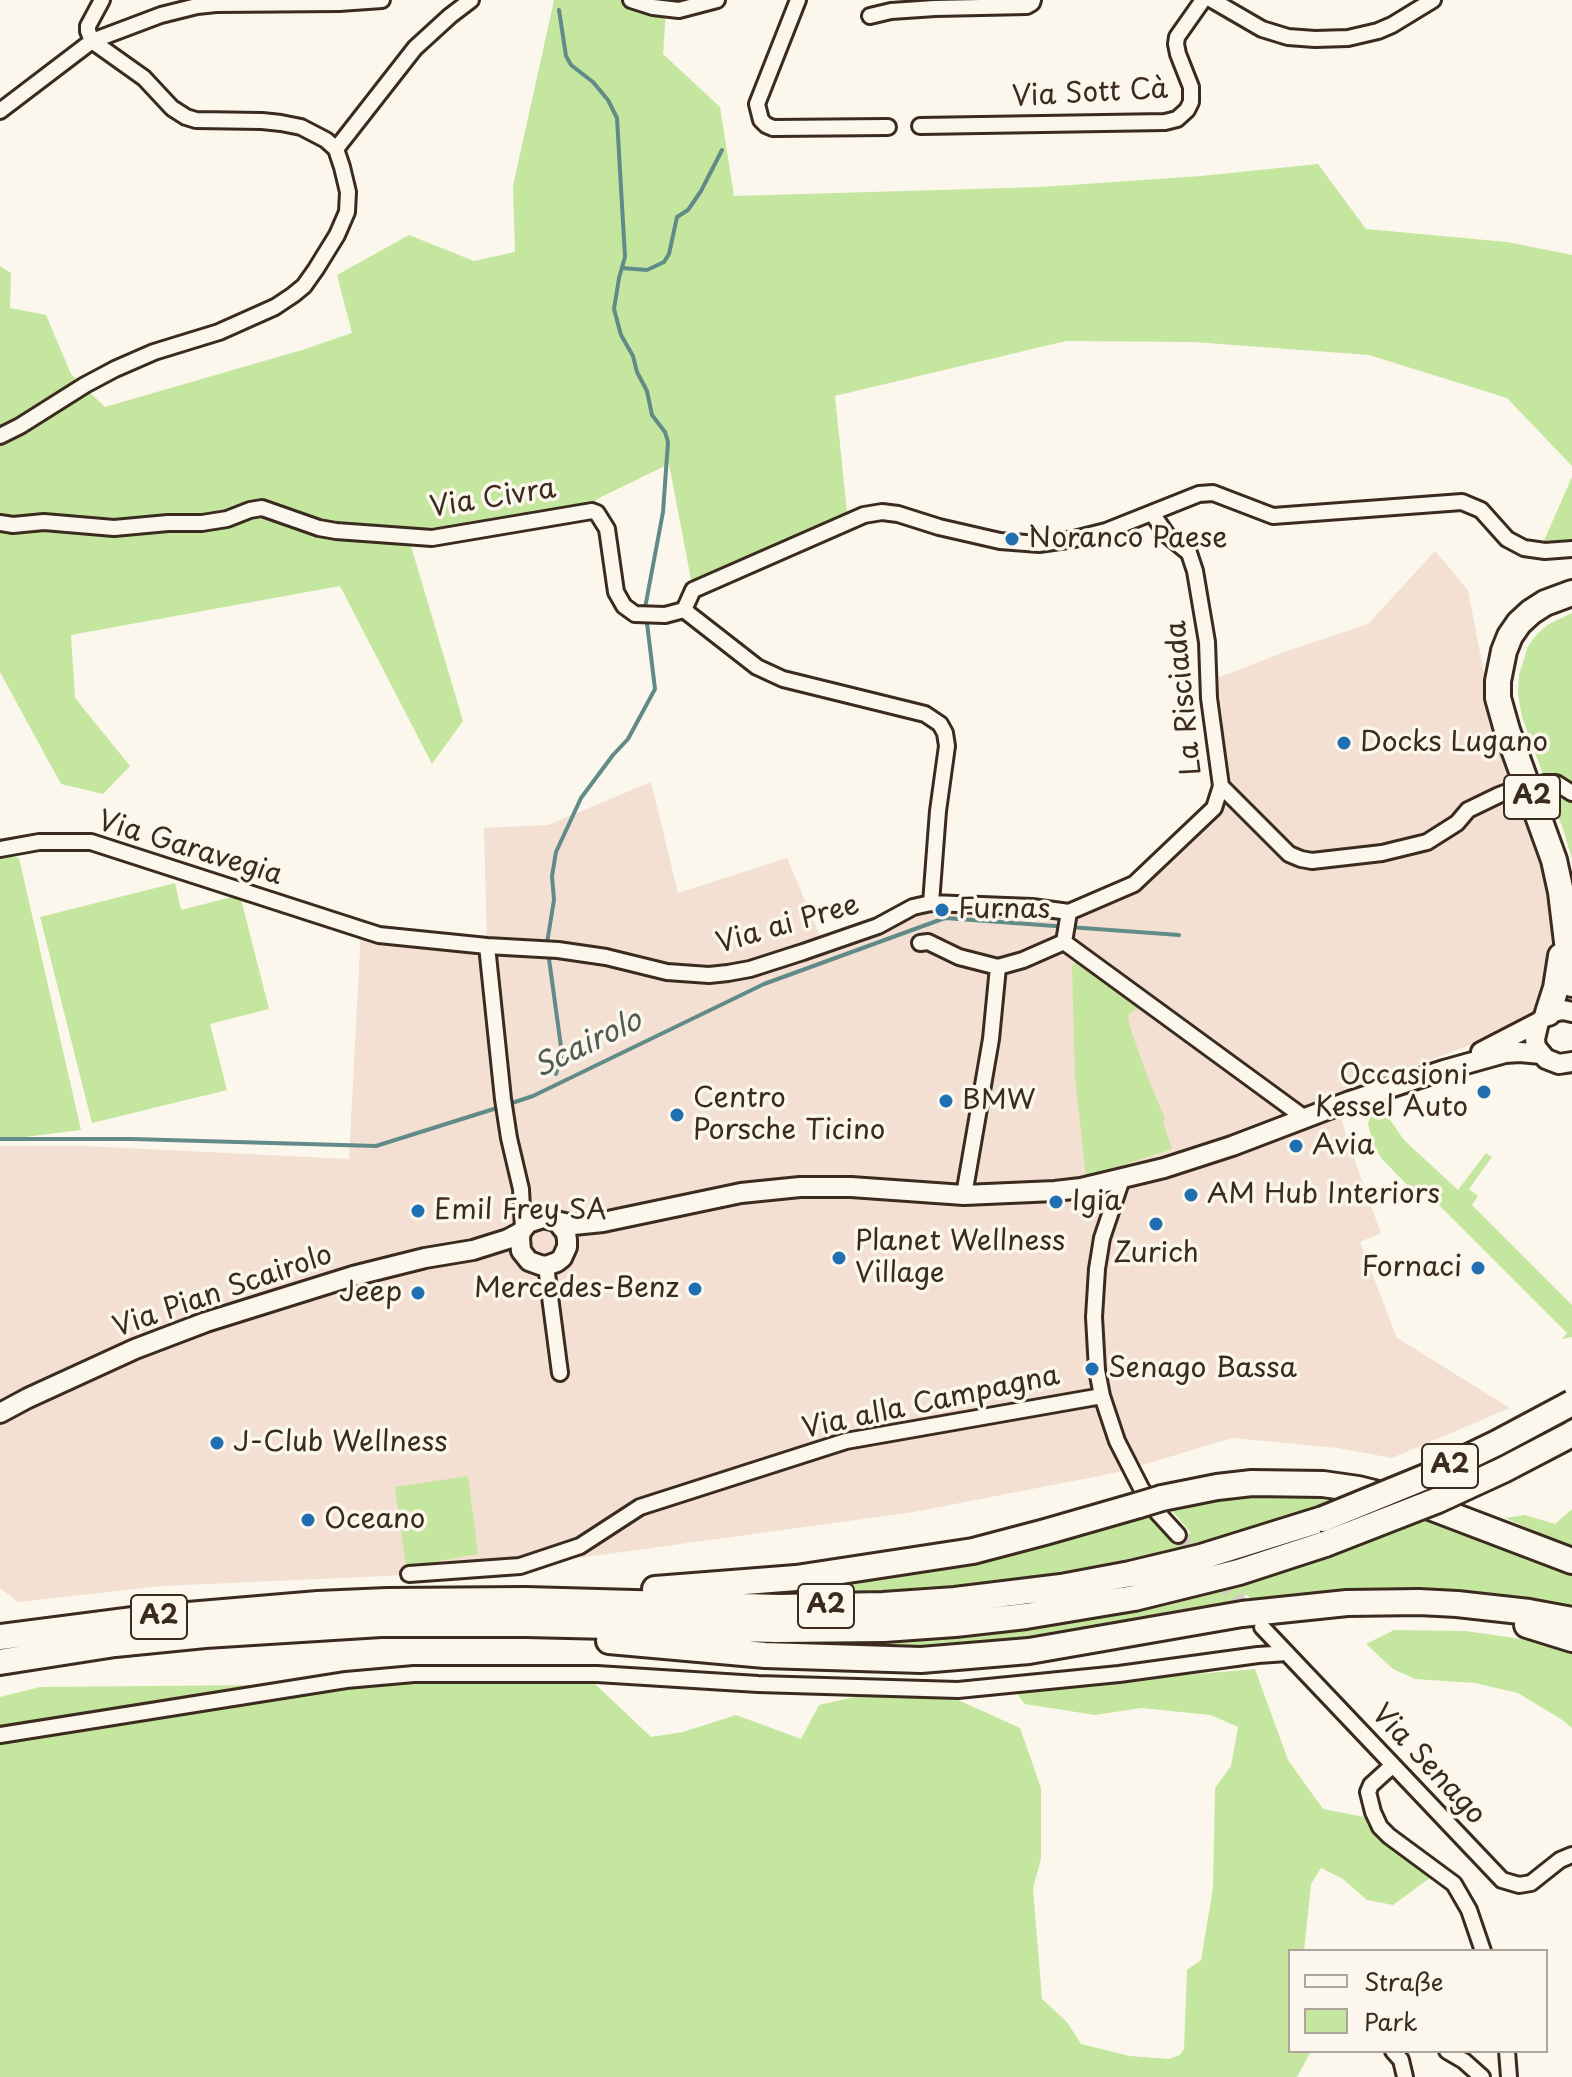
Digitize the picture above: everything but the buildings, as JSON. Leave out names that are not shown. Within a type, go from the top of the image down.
[{"type":"highway","name":"A2","points":[[1572,593],[1545,603],[1519,623],[1504,651],[1498,681],[1498,698],[1507,730],[1554,860],[1572,984]]},
{"type":"highway","name":"A2","points":[[1553,1016],[1563,914]]},
{"type":"highway","name":"A2","points":[[0,1637],[141,1619],[318,1604],[512,1600],[820,1607],[955,1600],[1037,1590],[1130,1574],[1215,1553],[1323,1519],[1466,1459],[1572,1403]]},
{"type":"highway","name":"A2","points":[[0,1662],[169,1638],[331,1626],[491,1623],[813,1630],[943,1625],[1050,1613],[1145,1595],[1239,1572],[1325,1544],[1438,1500],[1572,1434]]},
{"type":"highway","points":[[318,1604],[388,1590],[646,1590],[796,1578],[973,1551],[1151,1502],[1217,1487],[1252,1483],[1299,1483],[1358,1489],[1430,1507],[1572,1561]]},
{"type":"highway","points":[[1383,1602],[1511,1621],[1572,1639]]},
{"type":"highway","points":[[331,1626],[395,1635],[518,1635],[765,1655],[921,1660],[1041,1650],[1205,1620],[1347,1603],[1481,1606],[1572,1620]]},
{"type":"main road","points":[[1553,1016],[1535,1030],[1536,1047],[1552,1063],[1572,1062]]},
{"type":"main road","points":[[1444,1070],[1553,1016]]},
{"type":"main road","points":[[473,1250],[508,1239],[535,1219],[573,1225],[603,1222],[741,1193],[800,1187],[851,1187],[964,1195],[1055,1191],[1122,1179],[1232,1146],[1350,1101],[1444,1070],[1505,1053],[1541,1054]]},
{"type":"main road","points":[[567,1247],[603,1222]]},
{"type":"main road","points":[[473,1250],[513,1253],[524,1256],[534,1264],[546,1266],[562,1258],[567,1247],[566,1233],[558,1223]]},
{"type":"main road","points":[[522,1231],[520,1245],[524,1256]]},
{"type":"main road","name":"Via Pian Scairolo","points":[[0,1413],[135,1349],[206,1322],[353,1276],[473,1250]]},
{"type":"street","points":[[0,436],[115,369],[154,352],[219,332],[275,307],[304,286],[337,235],[347,212],[348,192],[336,149],[301,127],[262,121],[196,120],[186,117],[172,108],[144,78],[92,41],[88,26],[102,0]]},
{"type":"street","points":[[0,111],[92,41],[144,20],[197,6],[382,0]]},
{"type":"street","points":[[336,149],[415,48],[471,0]]},
{"type":"street","points":[[631,0],[679,10],[717,0]]},
{"type":"street","points":[[798,0],[757,104],[761,120],[773,128],[888,127]]},
{"type":"street","points":[[870,16],[935,8],[1027,6],[1033,0]]},
{"type":"street","name":"Via Sott Cà","points":[[920,126],[1165,122],[1177,119],[1191,102],[1191,87],[1178,54],[1177,37],[1203,0]]},
{"type":"street","points":[[1212,0],[1262,29],[1307,39],[1348,38],[1378,31],[1433,0]]},
{"type":"street","points":[[931,903],[947,746],[940,724],[925,714],[783,679],[757,667],[684,610],[693,590],[873,513],[898,514],[1000,541],[1039,544],[1106,531],[1199,494],[1213,493],[1273,516],[1462,502],[1481,510],[1507,539],[1524,548],[1545,551],[1572,549]]},
{"type":"street","name":"Via Civra","points":[[0,523],[44,522],[114,528],[202,523],[262,508],[319,528],[432,538],[592,511],[597,513],[607,529],[616,592],[624,606],[635,614],[665,615],[684,610]]},
{"type":"street","name":"La Risciada","points":[[1069,912],[1134,884],[1214,808],[1221,786],[1209,698],[1207,642],[1195,571],[1189,553],[1167,535],[1152,513]]},
{"type":"street","points":[[1544,783],[1563,786],[1572,793]]},
{"type":"street","points":[[1221,786],[1289,854],[1312,861],[1382,853],[1427,842],[1457,823],[1468,810],[1515,789]]},
{"type":"street","name":"Via Garavegia","points":[[0,849],[39,842],[91,842],[361,930]]},
{"type":"street","name":"Via ai Pree","points":[[361,930],[379,935],[606,957],[667,972],[709,975],[750,969],[824,945],[878,926],[913,907],[931,903],[1032,907],[1069,912]]},
{"type":"street","points":[[1064,942],[1069,912]]},
{"type":"street","points":[[920,943],[928,942],[959,957],[998,967],[1064,942]]},
{"type":"street","points":[[1064,942],[1306,1119]]},
{"type":"street","points":[[487,946],[503,1099],[521,1189],[522,1231]]},
{"type":"street","points":[[964,1195],[991,1039],[998,967]]},
{"type":"street","points":[[1122,1179],[1102,1238],[1097,1269],[1095,1353],[1102,1396],[1117,1441],[1141,1488],[1178,1535]]},
{"type":"street","points":[[546,1266],[560,1373]]},
{"type":"street","name":"Via alla Campagna","points":[[409,1574],[520,1566],[580,1546],[640,1507],[846,1441],[1102,1396]]},
{"type":"street","name":"Via Senago","points":[[1262,1627],[1495,1874],[1508,1883],[1531,1883],[1560,1860],[1572,1855]]},
{"type":"street","points":[[0,1735],[332,1682],[414,1674],[597,1674],[758,1684],[958,1690],[1287,1653]]},
{"type":"street","points":[[1393,1765],[1371,1785],[1368,1792],[1380,1827],[1454,1884],[1469,1910],[1482,1949]]},
{"type":"street","points":[[1395,2053],[1401,2060],[1405,2077]]},
{"type":"street","points":[[1450,2053],[1482,2077]]},
{"type":"street","points":[[1507,2053],[1509,2077]]},
{"type":"shaded area","points":[[1435,551],[1468,590],[1490,717],[1541,856],[1554,921],[1554,963],[1540,1009],[1521,1026],[1344,1092],[1350,1101],[1339,1106],[1346,1137],[1381,1233],[1360,1242],[1397,1338],[1510,1408],[1392,1458],[1338,1448],[1232,1438],[1119,1472],[914,1512],[520,1566],[387,1576],[162,1586],[18,1602],[0,1588],[0,1146],[85,1146],[349,1159],[361,930],[487,946],[484,828],[548,825],[651,782],[678,893],[787,858],[824,945],[931,903],[1069,912],[1134,884],[1214,808],[1221,786],[1209,681],[1368,624]]},
{"type":"green space","points":[[554,0],[638,0],[666,10],[663,54],[720,107],[734,196],[1041,187],[1318,164],[1366,229],[1507,242],[1572,255],[1572,466],[1507,398],[1369,355],[1193,342],[1066,341],[835,396],[848,522],[693,590],[669,464],[597,499],[587,510],[408,536],[463,721],[432,764],[340,586],[71,635],[75,698],[130,766],[103,794],[61,784],[0,672],[0,266],[11,273],[10,308],[46,315],[71,374],[105,407],[352,333],[337,275],[409,235],[474,261],[515,252],[513,186]]},
{"type":"green space","points":[[1572,477],[1572,542],[1542,545]]},
{"type":"green space","points":[[1572,613],[1572,787],[1544,777],[1522,717],[1518,695],[1519,675],[1528,646],[1549,624]]},
{"type":"green space","points":[[1547,787],[1572,798],[1572,859],[1563,829]]},
{"type":"green space","points":[[0,857],[19,858],[81,1130],[0,1140]]},
{"type":"green space","points":[[175,883],[181,910],[240,895],[269,1009],[210,1024],[227,1090],[92,1123],[40,917]]},
{"type":"green space","points":[[1077,962],[1138,1008],[1128,1015],[1130,1027],[1165,1119],[1163,1122],[1172,1149],[1086,1177],[1075,1077],[1072,966]]},
{"type":"green space","points":[[1384,1107],[1404,1140],[1458,1190],[1486,1153],[1492,1157],[1469,1189],[1478,1196],[1472,1205],[1572,1305],[1572,1337],[1562,1339],[1567,1333],[1422,1188],[1416,1194],[1381,1158],[1368,1124],[1371,1113]]},
{"type":"green space","points":[[468,1476],[478,1554],[406,1567],[395,1487]]},
{"type":"green space","points":[[1256,1491],[1349,1497],[1215,1541],[1073,1570],[996,1582],[919,1589],[769,1594],[1148,1511],[1172,1539],[1191,1533],[1168,1506]]},
{"type":"green space","points":[[1572,1509],[1572,1547],[1505,1518],[1525,1515],[1555,1524]]},
{"type":"green space","points":[[1430,1516],[1572,1575],[1572,1611],[1254,1602],[1247,1595],[1231,1599],[1235,1605],[1093,1634],[944,1650],[825,1646],[983,1636],[1150,1609],[1267,1578]]},
{"type":"green space","points":[[1394,1630],[1465,1631],[1572,1646],[1572,1728],[1518,1693],[1475,1683],[1415,1679],[1393,1669],[1366,1644]]},
{"type":"green space","points":[[1255,1669],[1288,1760],[1323,1809],[1364,1817],[1378,1833],[1434,1875],[1393,1905],[1367,1900],[1343,1879],[1321,1868],[1311,1884],[1304,1949],[1288,1949],[1288,2053],[1310,2053],[1297,2077],[0,2077],[0,1697],[40,1687],[593,1682],[651,1737],[683,1732],[736,1715],[801,1739],[819,1705],[859,1696],[947,1695],[1020,1728],[1041,1788],[1041,1858],[1033,1889],[1042,1999],[1067,2022],[1081,2044],[1130,2056],[1168,2059],[1180,2055],[1184,2049],[1187,1970],[1201,1960],[1213,1888],[1215,1788],[1231,1766],[1238,1727],[1211,1715],[1141,1708],[1095,1715],[1025,1704],[1018,1695],[1023,1689]]},
{"type":"waterway","points":[[559,10],[566,56],[571,65],[593,82],[608,100],[617,118],[625,257],[614,309],[621,335],[647,391],[652,415],[665,432],[668,442],[663,512],[645,608]]},
{"type":"waterway","points":[[622,268],[647,270],[664,262],[669,254],[677,217],[688,210],[701,191],[722,150]]},
{"type":"waterway","points":[[547,943],[554,900],[552,876],[556,852],[581,798],[628,739],[655,689],[647,623]]},
{"type":"waterway","name":"Scairolo","points":[[509,1104],[533,1096],[764,984],[945,918],[1179,935]]},
{"type":"waterway","points":[[549,959],[562,1054],[556,1074]]},
{"type":"waterway","name":"Scairolo","points":[[0,1139],[132,1139],[376,1146],[500,1107]]},
{"type":"tunnel","points":[[1178,1535],[1251,1614]]},
{"type":"place","name":"Noranco Paese","points":[[1012,539]]},
{"type":"place","name":"Docks Lugano","points":[[1344,743]]},
{"type":"place","name":"Furnas","points":[[942,910]]},
{"type":"place","name":"Occasioni Kessel Auto","points":[[1484,1092]]},
{"type":"place","name":"BMW","points":[[946,1101]]},
{"type":"place","name":"Centro Porsche Ticino","points":[[677,1115]]},
{"type":"place","name":"Avia","points":[[1296,1146]]},
{"type":"place","name":"AM Hub Interiors","points":[[1191,1195]]},
{"type":"place","name":"Igia","points":[[1056,1202]]},
{"type":"place","name":"Emil Frey SA","points":[[418,1211]]},
{"type":"place","name":"Zurich","points":[[1156,1224]]},
{"type":"place","name":"Planet Wellness Village","points":[[839,1258]]},
{"type":"place","name":"Fornaci","points":[[1478,1268]]},
{"type":"place","name":"Mercedes-Benz","points":[[695,1289]]},
{"type":"place","name":"Jeep","points":[[418,1293]]},
{"type":"place","name":"Senago Bassa","points":[[1092,1369]]},
{"type":"place","name":"J-Club Wellness","points":[[217,1443]]},
{"type":"place","name":"Oceano","points":[[308,1520]]}]
